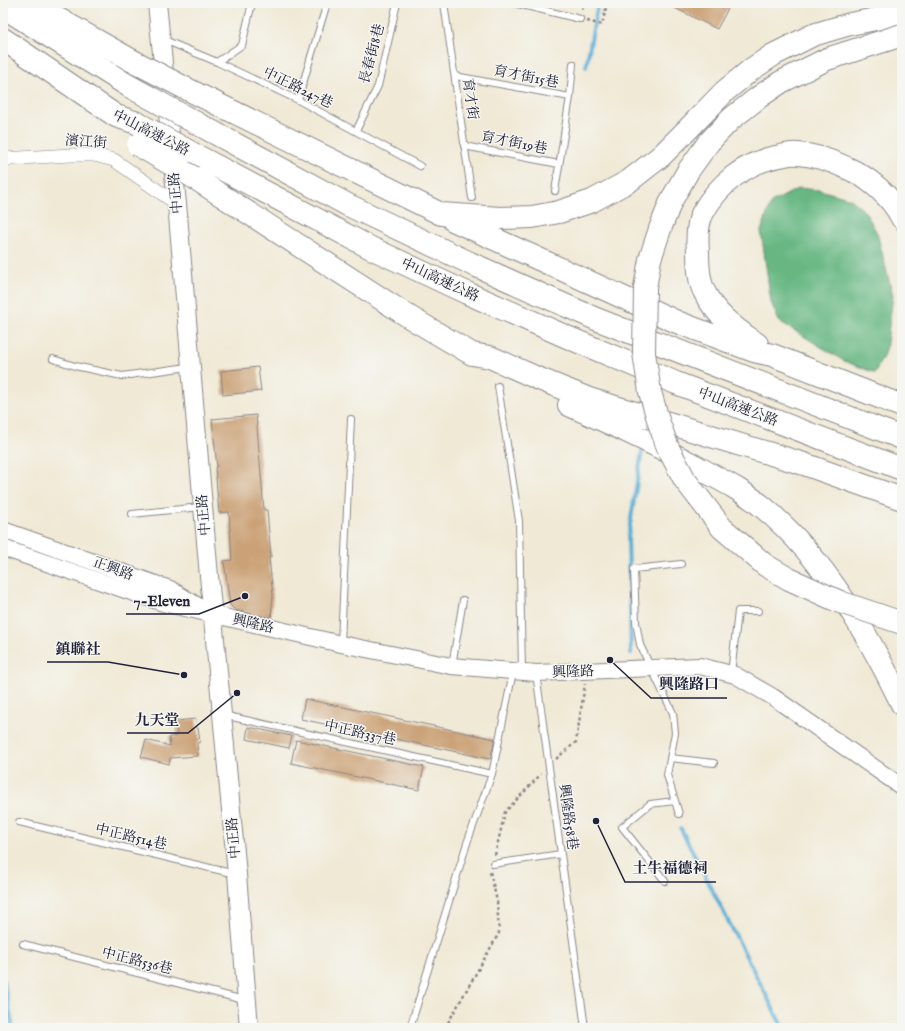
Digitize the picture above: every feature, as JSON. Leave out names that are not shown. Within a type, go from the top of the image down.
[{"type":"highway","points":[[30,3],[131,60],[185,88],[442,214],[463,226],[677,322],[754,351],[772,355],[896,404]]},
{"type":"highway","name":"中山高速公路","points":[[3,7],[129,86],[348,205],[484,269],[596,319],[895,436]]},
{"type":"highway","points":[[442,214],[500,218],[532,217],[559,212],[592,201],[629,181],[661,156],[725,91],[752,69],[773,55],[813,35],[850,24],[902,14]]},
{"type":"highway","points":[[902,35],[827,59],[780,82],[731,119],[709,142],[688,172],[671,201],[650,259],[644,288],[644,354],[650,392],[668,448],[685,480],[722,528],[765,565],[789,579],[840,602],[902,623]]},
{"type":"highway","name":"中山高速公路","points":[[3,39],[116,116],[137,123],[188,152],[371,248],[474,296],[676,383],[902,469]]},
{"type":"highway","points":[[116,116],[138,145],[193,177],[411,318],[472,354],[494,369],[652,442],[715,476],[763,507],[794,536],[821,568],[861,628],[902,704]]},
{"type":"highway","points":[[772,355],[732,327],[716,310],[703,290],[698,264],[697,238],[702,215],[719,189],[740,170],[767,158],[796,154],[825,158],[859,174],[886,196],[902,218]]},
{"type":"highway","points":[[472,354],[490,357],[589,399],[797,462],[902,499]]},
{"type":"main road","name":"中正路","points":[[157,3],[192,366],[203,507],[237,874],[249,1028]]},
{"type":"street","name":"濱江街","points":[[3,159],[71,155],[94,156],[114,160],[177,204]]},
{"type":"street","name":"正興路","points":[[3,530],[170,589],[213,615]]},
{"type":"street","name":"正興路","points":[[3,548],[163,603],[213,615]]},
{"type":"street","name":"興隆路","points":[[213,615],[341,644],[451,666],[524,672],[700,666],[731,674],[773,697],[902,787]]},
{"type":"lane","points":[[217,62],[242,45],[252,3]]},
{"type":"lane","points":[[298,100],[327,3]]},
{"type":"lane","name":"長春街8巷","points":[[356,131],[378,86],[398,3]]},
{"type":"lane","name":"育才街","points":[[444,3],[472,198]]},
{"type":"lane","points":[[514,3],[580,19]]},
{"type":"lane","name":"中正路247巷","points":[[161,38],[217,62],[298,100],[420,166]]},
{"type":"lane","points":[[555,191],[570,97],[573,64]]},
{"type":"lane","name":"育才街15巷","points":[[455,76],[570,97]]},
{"type":"lane","name":"育才街19巷","points":[[464,146],[559,164]]},
{"type":"lane","points":[[53,358],[75,366],[122,376],[192,366]]},
{"type":"lane","points":[[410,1028],[466,843],[492,774],[524,672],[519,521],[498,386]]},
{"type":"lane","points":[[341,644],[351,419]]},
{"type":"lane","points":[[132,514],[203,507]]},
{"type":"lane","points":[[680,814],[667,775],[675,733],[673,713],[640,645],[636,622],[634,569],[681,564]]},
{"type":"lane","points":[[451,666],[464,600]]},
{"type":"lane","points":[[731,674],[738,611],[758,611]]},
{"type":"lane","name":"興隆路58巷","points":[[524,672],[549,765],[585,1028]]},
{"type":"lane","name":"中正路337巷","points":[[222,715],[492,774]]},
{"type":"lane","points":[[670,758],[714,762]]},
{"type":"lane","points":[[665,881],[622,827],[650,804],[675,802]]},
{"type":"lane","name":"中正路514巷","points":[[19,822],[237,874]]},
{"type":"lane","points":[[493,864],[561,854]]},
{"type":"lane","name":"中正路536巷","points":[[23,944],[246,1000]]},
{"type":"path","points":[[580,19],[602,25],[607,3]]},
{"type":"path","points":[[445,1028],[499,933],[497,901],[490,872],[505,812],[549,765],[576,742],[587,671]]},
{"type":"green space","points":[[799,188],[820,190],[851,199],[866,213],[877,233],[893,296],[886,350],[875,373],[844,361],[779,321],[771,302],[761,231],[771,203]]},
{"type":"building","points":[[665,3],[731,3],[717,29]]},
{"type":"building","points":[[258,367],[261,391],[223,395],[221,371]]},
{"type":"building","points":[[256,415],[264,510],[267,510],[271,557],[269,557],[273,596],[271,618],[235,610],[230,605],[224,561],[232,560],[229,512],[219,513],[215,467],[217,467],[212,419]]},
{"type":"building","points":[[305,699],[495,739],[490,759],[301,719]]},
{"type":"building","points":[[196,719],[200,742],[197,743],[198,756],[170,758],[169,764],[141,757],[146,740],[170,746],[169,737],[177,736],[176,721]]},
{"type":"building","points":[[248,727],[292,736],[289,748],[246,739]]},
{"type":"building","points":[[296,740],[424,767],[419,790],[291,763]]},
{"type":"waterway","points":[[586,67],[598,3]]},
{"type":"waterway","points":[[631,653],[628,537],[642,451]]},
{"type":"waterway","points":[[681,829],[783,1028]]},
{"type":"waterway","points":[[3,980],[13,1028]]},
{"type":"place","name":"7-Eleven","points":[[245,596]]},
{"type":"place","name":"興隆路口","points":[[610,660]]},
{"type":"place","name":"鎮聯社","points":[[184,675]]},
{"type":"place","name":"九天堂","points":[[237,693]]},
{"type":"place","name":"土牛福德祠","points":[[596,821]]}]
